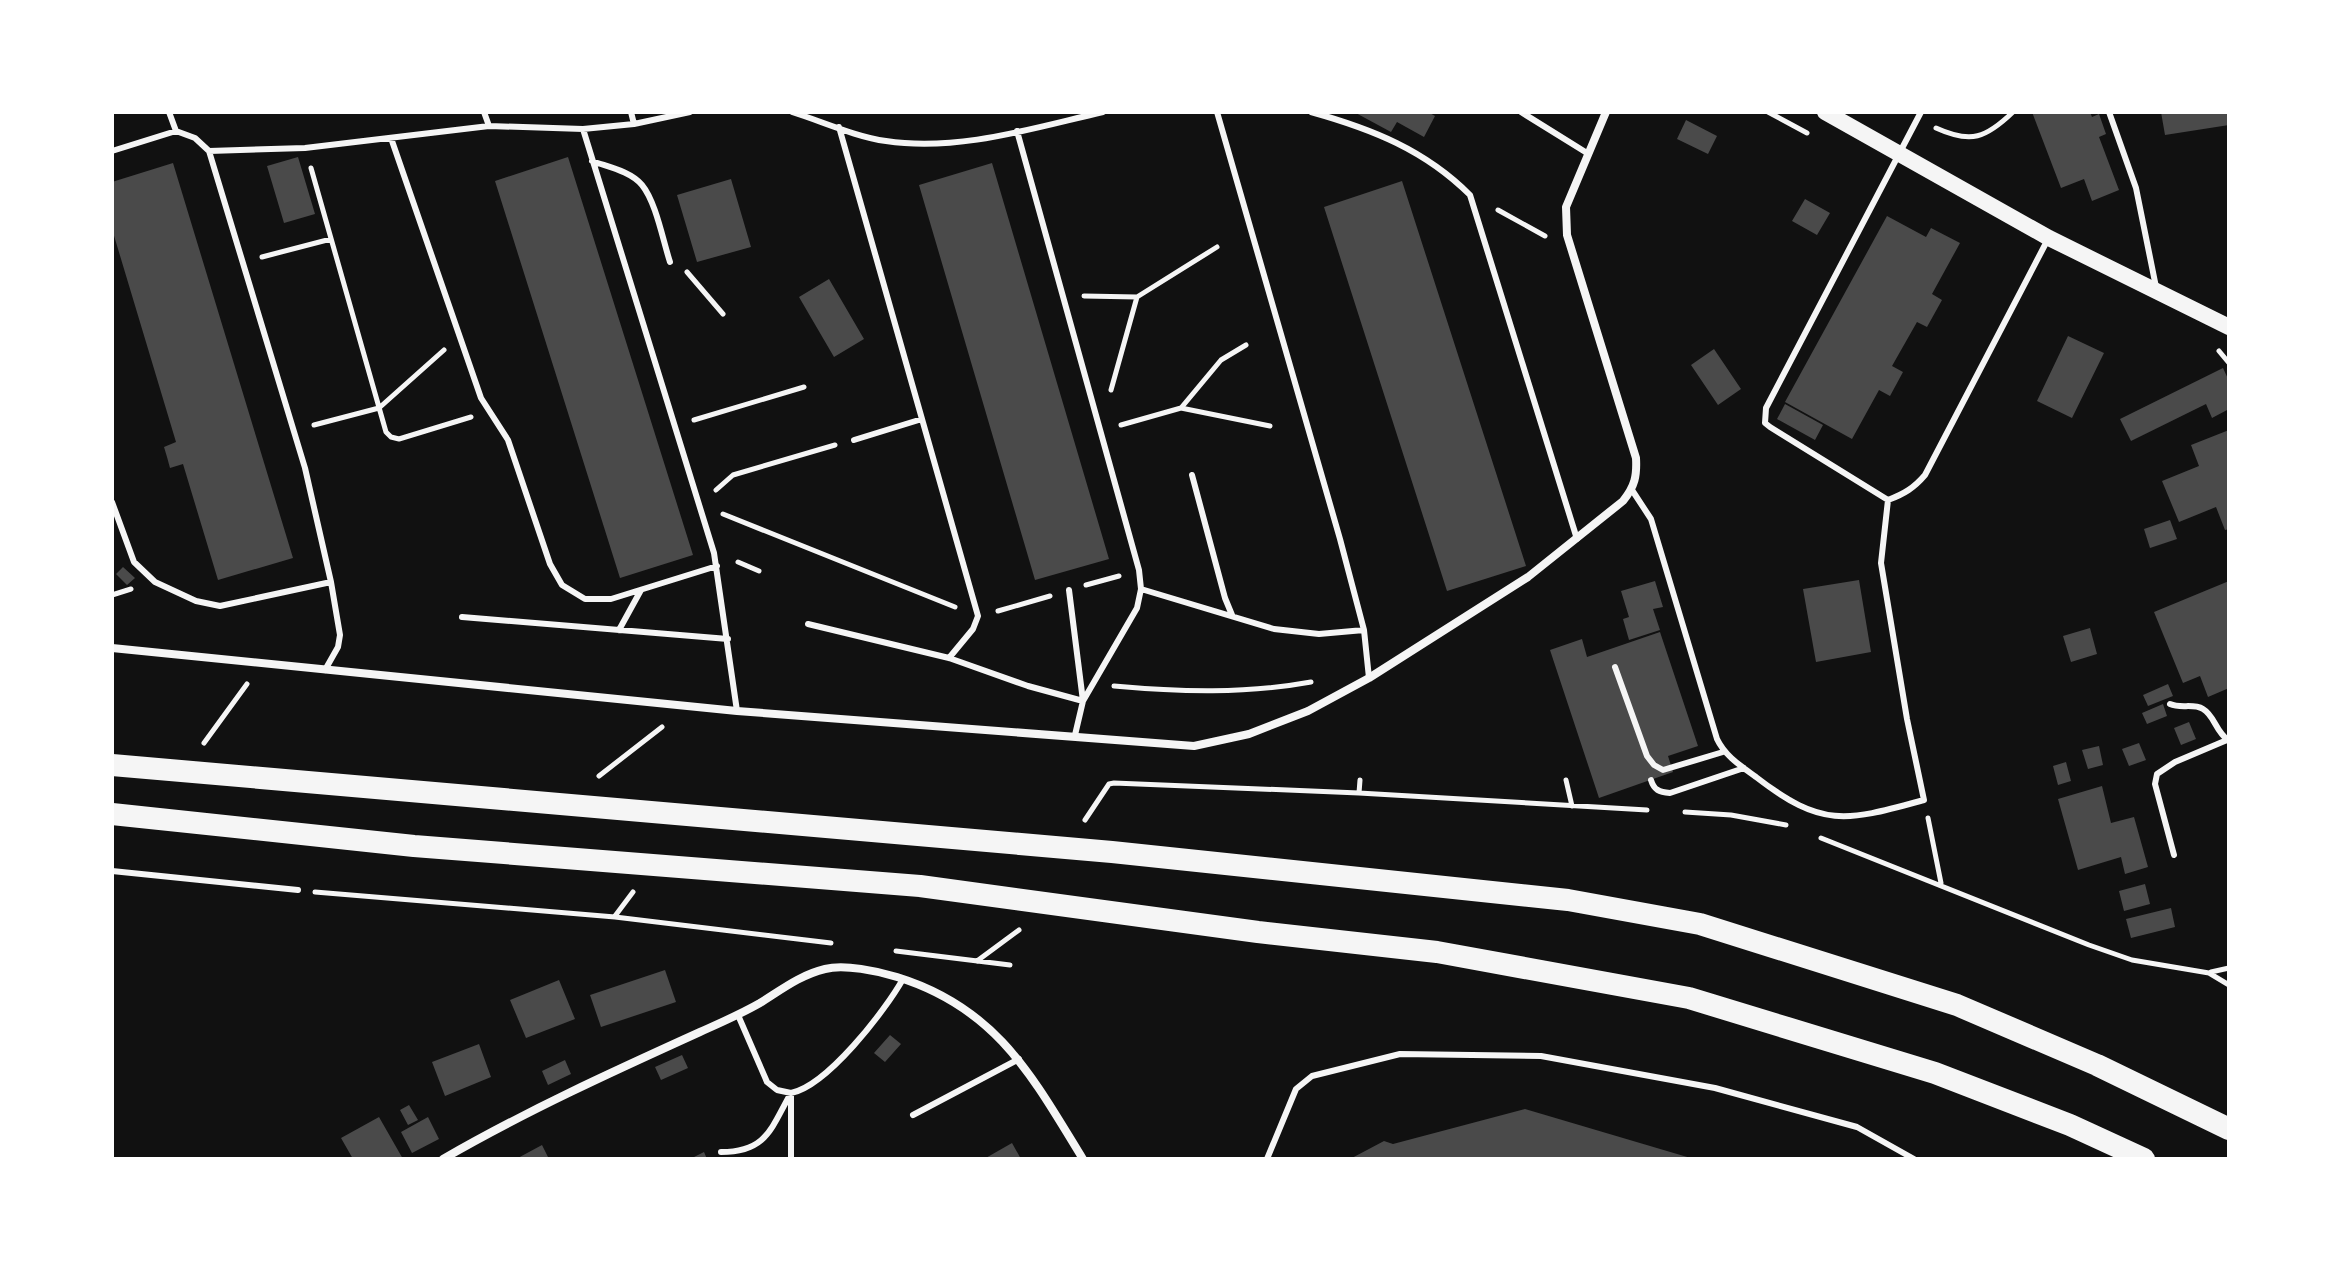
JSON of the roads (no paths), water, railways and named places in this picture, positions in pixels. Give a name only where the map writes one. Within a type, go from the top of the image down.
[{"type":"highway","points":[[112,765],[1112,852],[1568,900],[1700,924],[1957,1005],[2097,1065],[2229,1129]]},
{"type":"highway","points":[[112,814],[414,846],[920,886],[1258,932],[1437,952],[1689,998],[1935,1073],[2070,1125],[2144,1159]]},
{"type":"main road","points":[[1825,112],[1844,117],[1900,155],[2049,238],[2229,327]]},
{"type":"street","points":[[112,648],[737,711],[1075,735],[1152,744],[1194,746],[1249,734],[1293,717],[1369,678],[1528,577],[1623,501],[1632,490],[1637,475],[1636,458],[1565,223],[1566,207],[1606,112]]},
{"type":"street","points":[[443,1159],[639,1060],[738,1015],[794,980],[827,968],[877,971],[935,991],[966,1010],[1000,1037],[1019,1059],[1083,1159]]},
{"type":"lane","points":[[169,112],[176,131]]},
{"type":"lane","points":[[484,112],[489,126]]},
{"type":"lane","points":[[631,112],[634,124]]},
{"type":"lane","points":[[209,151],[305,148],[489,126],[583,129],[634,124],[690,112]]},
{"type":"lane","points":[[792,112],[884,141],[939,144],[1103,112]]},
{"type":"lane","points":[[1217,112],[1364,630],[1369,678]]},
{"type":"lane","points":[[1311,112],[1348,123],[1409,148],[1445,171],[1470,195],[1577,539]]},
{"type":"lane","points":[[1521,112],[1587,153]]},
{"type":"lane","points":[[2109,112],[2136,188],[2156,291]]},
{"type":"lane","points":[[1888,500],[1770,427],[1765,423],[1764,416],[1919,116]]},
{"type":"lane","points":[[839,127],[978,616],[973,629],[949,658]]},
{"type":"lane","points":[[583,129],[717,566],[737,711]]},
{"type":"lane","points":[[112,151],[176,131],[195,138],[209,151],[294,431],[331,582],[340,635],[338,647],[325,670]]},
{"type":"lane","points":[[1017,131],[1139,570],[1141,589],[1137,608],[1083,701],[1075,735]]},
{"type":"lane","points":[[391,138],[481,398],[508,440],[550,564],[562,585],[585,599],[611,599],[717,566]]},
{"type":"lane","points":[[592,161],[626,173],[642,185],[651,201],[670,262]]},
{"type":"lane","points":[[1888,500],[1916,486],[1925,475],[2049,238]]},
{"type":"lane","points":[[854,440],[922,419]]},
{"type":"lane","points":[[1192,475],[1232,615]]},
{"type":"lane","points":[[1632,490],[1651,519],[1723,752],[1788,801],[1822,814],[1860,817],[1924,800],[1881,563],[1888,500]]},
{"type":"lane","points":[[112,502],[134,562],[155,582],[196,601],[220,606],[331,582]]},
{"type":"lane","points":[[1141,589],[1274,629],[1319,634],[1364,630]]},
{"type":"lane","points":[[619,630],[641,590]]},
{"type":"lane","points":[[1069,590],[1083,701]]},
{"type":"lane","points":[[462,617],[728,639]]},
{"type":"lane","points":[[808,624],[949,658],[1028,686],[1083,701]]},
{"type":"lane","points":[[1615,667],[1647,756],[1654,765],[1663,770],[1723,752]]},
{"type":"lane","points":[[2170,704],[2176,707],[2197,706],[2205,710],[2218,732],[2228,740],[2175,762],[2157,774],[2155,784],[2174,855]]},
{"type":"lane","points":[[1651,780],[1659,792],[1670,793],[1744,768]]},
{"type":"lane","points":[[112,871],[298,890]]},
{"type":"lane","points":[[738,1015],[767,1082],[777,1090],[791,1093],[817,1081],[878,1018],[903,979]]},
{"type":"lane","points":[[1267,1159],[1296,1089],[1312,1076],[1400,1054],[1541,1056],[1715,1088],[1857,1127],[1914,1159]]},
{"type":"lane","points":[[913,1115],[1019,1059]]},
{"type":"lane","points":[[721,1152],[742,1152],[753,1148],[769,1133],[791,1093]]},
{"type":"lane","points":[[791,1093],[791,1159]]}]
